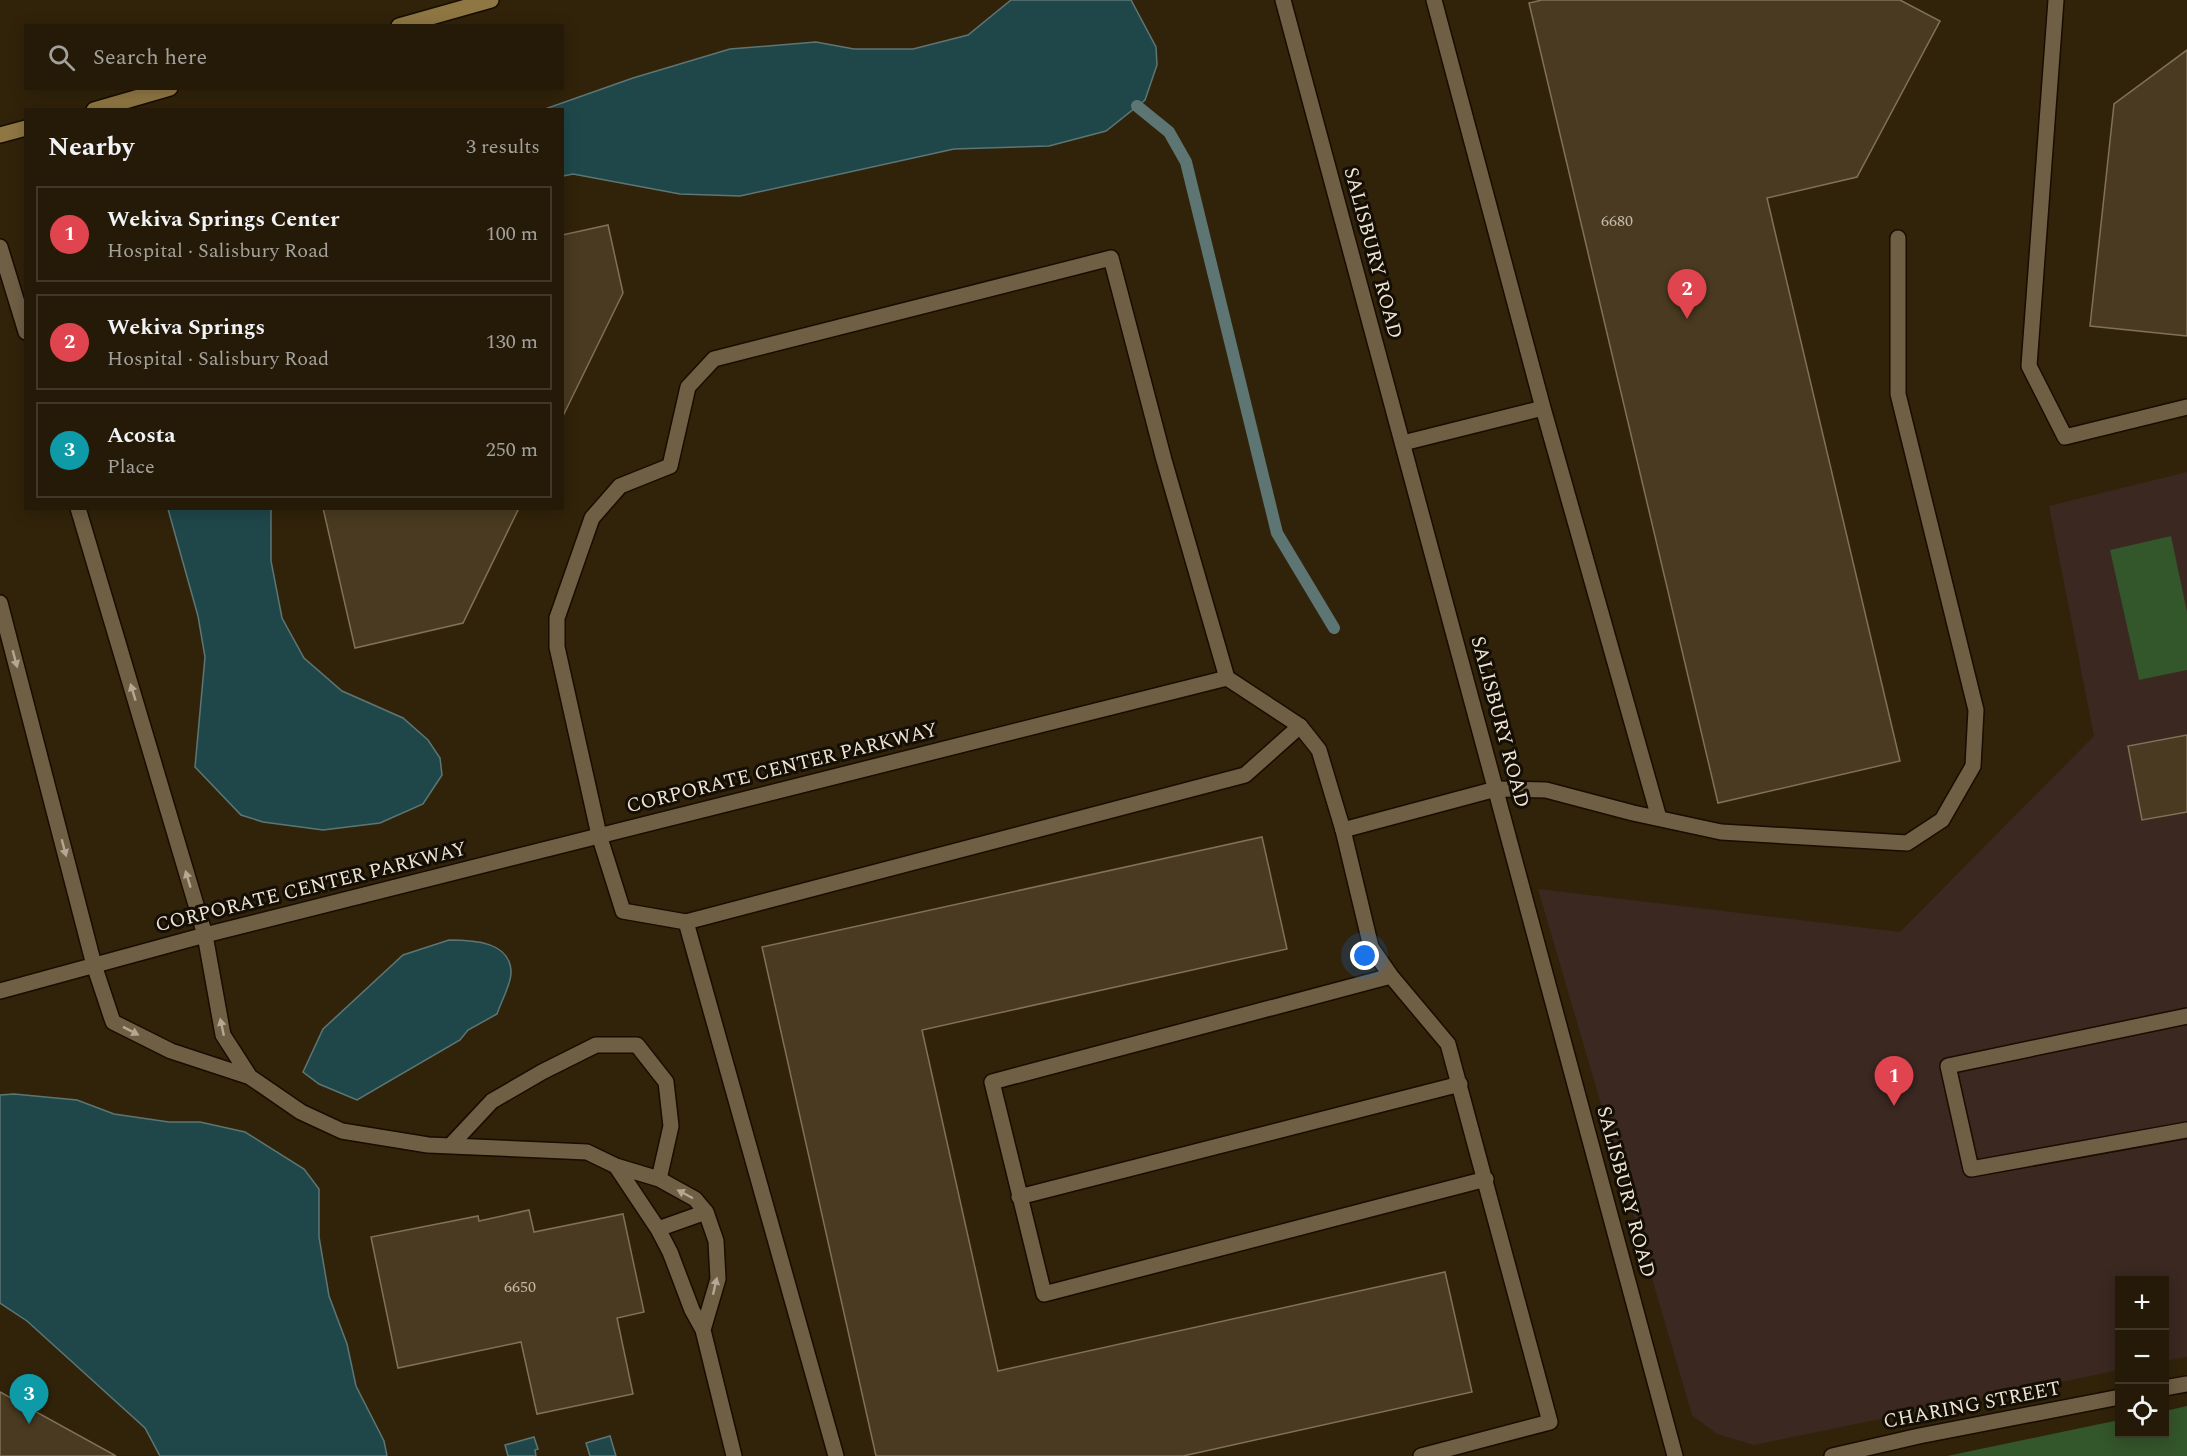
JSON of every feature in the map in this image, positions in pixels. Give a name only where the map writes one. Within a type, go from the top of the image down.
[{"type":"main road","points":[[406,24],[491,0]]},
{"type":"main road","points":[[101,108],[163,90]]},
{"type":"main road","points":[[0,135],[24,129]]},
{"type":"street","name":"SALISBURY ROAD","points":[[1283,0],[1675,1456]]},
{"type":"street","points":[[1434,0],[1543,408],[1659,819]]},
{"type":"street","points":[[2056,0],[2029,366],[2065,437],[2187,407]]},
{"type":"street","points":[[1343,830],[1496,789],[1546,790],[1659,819],[1721,832],[1907,843],[1942,820],[1973,766],[1976,710],[1898,394],[1898,238]]},
{"type":"street","points":[[0,247],[24,325]]},
{"type":"street","points":[[1300,726],[1245,775],[686,922],[624,911],[599,835],[557,646],[557,618],[592,518],[620,486],[670,466],[688,387],[714,359],[1111,258],[1167,471],[1227,678],[1300,726],[1319,750],[1343,830],[1371,947],[1390,976],[1448,1044],[1550,1422],[1421,1456]]},
{"type":"street","points":[[1402,443],[1543,408]]},
{"type":"street","points":[[79,510],[205,935],[223,1035],[250,1077]]},
{"type":"street","points":[[0,603],[94,965],[113,1022],[171,1051],[250,1077],[301,1112],[342,1131],[428,1145],[587,1152],[616,1166],[659,1179],[695,1199],[706,1212],[716,1241],[718,1279],[703,1330]]},
{"type":"street","name":"CORPORATE CENTER PARKWAY","points":[[0,991],[205,935],[1227,678]]},
{"type":"street","points":[[686,922],[836,1456]]},
{"type":"street","points":[[1390,976],[992,1082],[1044,1294],[1486,1179]]},
{"type":"street","points":[[2187,1016],[1948,1066],[1971,1169],[2187,1130]]},
{"type":"street","points":[[450,1146],[492,1101],[542,1072],[596,1046],[636,1046],[666,1082],[671,1126],[659,1179]]},
{"type":"street","points":[[1019,1197],[1460,1084]]},
{"type":"street","points":[[616,1166],[658,1229],[670,1252],[692,1310],[703,1330],[734,1456]]},
{"type":"street","points":[[658,1229],[706,1212]]},
{"type":"street","points":[[2169,1387],[2187,1384]]},
{"type":"street","name":"CHARING STREET","points":[[1832,1456],[1919,1436],[2115,1398]]},
{"type":"shaded area","points":[[2187,472],[2187,1357],[2169,1360],[2169,1276],[2115,1276],[2115,1371],[1754,1445],[1717,1434],[1692,1415],[1538,889],[1900,932],[2094,736],[2049,506]]},
{"type":"green space","points":[[2171,536],[2187,612],[2187,670],[2139,680],[2110,550]]},
{"type":"green space","points":[[2187,1406],[2187,1456],[1947,1456],[2115,1421],[2115,1438],[2169,1438],[2169,1410]]},
{"type":"water","points":[[1011,0],[1131,0],[1156,47],[1157,65],[1145,100],[1106,131],[1049,146],[954,149],[740,196],[680,194],[573,174],[564,176],[564,108],[548,108],[633,78],[730,49],[816,42],[854,49],[913,49],[968,35]]},
{"type":"water","points":[[168,510],[271,510],[271,561],[282,618],[304,658],[342,691],[403,718],[428,740],[440,758],[442,775],[423,804],[380,823],[323,830],[263,822],[241,815],[195,767],[205,657],[198,616]]},
{"type":"water","points":[[449,940],[479,942],[498,949],[505,955],[510,963],[511,974],[497,1014],[468,1030],[460,1040],[357,1100],[319,1084],[303,1072],[323,1029],[403,955]]},
{"type":"water","points":[[14,1094],[77,1100],[114,1114],[169,1122],[200,1122],[245,1132],[304,1169],[319,1189],[319,1237],[329,1296],[347,1344],[356,1386],[384,1441],[387,1456],[160,1456],[145,1428],[27,1321],[0,1303],[0,1095]]},
{"type":"water","points":[[610,1436],[616,1456],[590,1456],[586,1443]]},
{"type":"water","points":[[534,1437],[538,1449],[535,1450],[536,1456],[508,1456],[505,1445]]},
{"type":"building","points":[[1542,0],[1900,0],[1940,21],[1857,177],[1767,198],[1900,761],[1718,803],[1529,3]]},
{"type":"building","points":[[2187,50],[2187,336],[2090,326],[2114,104]]},
{"type":"building","points":[[608,225],[623,293],[564,414],[564,235]]},
{"type":"building","points":[[323,510],[518,510],[463,623],[355,648]]},
{"type":"building","points":[[2187,735],[2187,812],[2142,820],[2128,746]]},
{"type":"building","points":[[1262,837],[1287,949],[922,1030],[998,1371],[1445,1272],[1472,1392],[1183,1456],[876,1456],[762,947]]},
{"type":"building","points":[[529,1210],[534,1232],[623,1214],[644,1312],[617,1318],[633,1394],[537,1414],[521,1342],[398,1368],[371,1237],[478,1216],[479,1221]]},
{"type":"building","points":[[0,1392],[116,1456],[0,1456]]},
{"type":"waterway","points":[[1137,106],[1169,132],[1186,162],[1277,533],[1334,628]]},
{"type":"place","name":"Wekiva Springs","points":[[1687,319]]},
{"type":"place","name":"Wekiva Springs Center","points":[[1894,1106]]},
{"type":"place","name":"Acosta","points":[[29,1424]]}]
